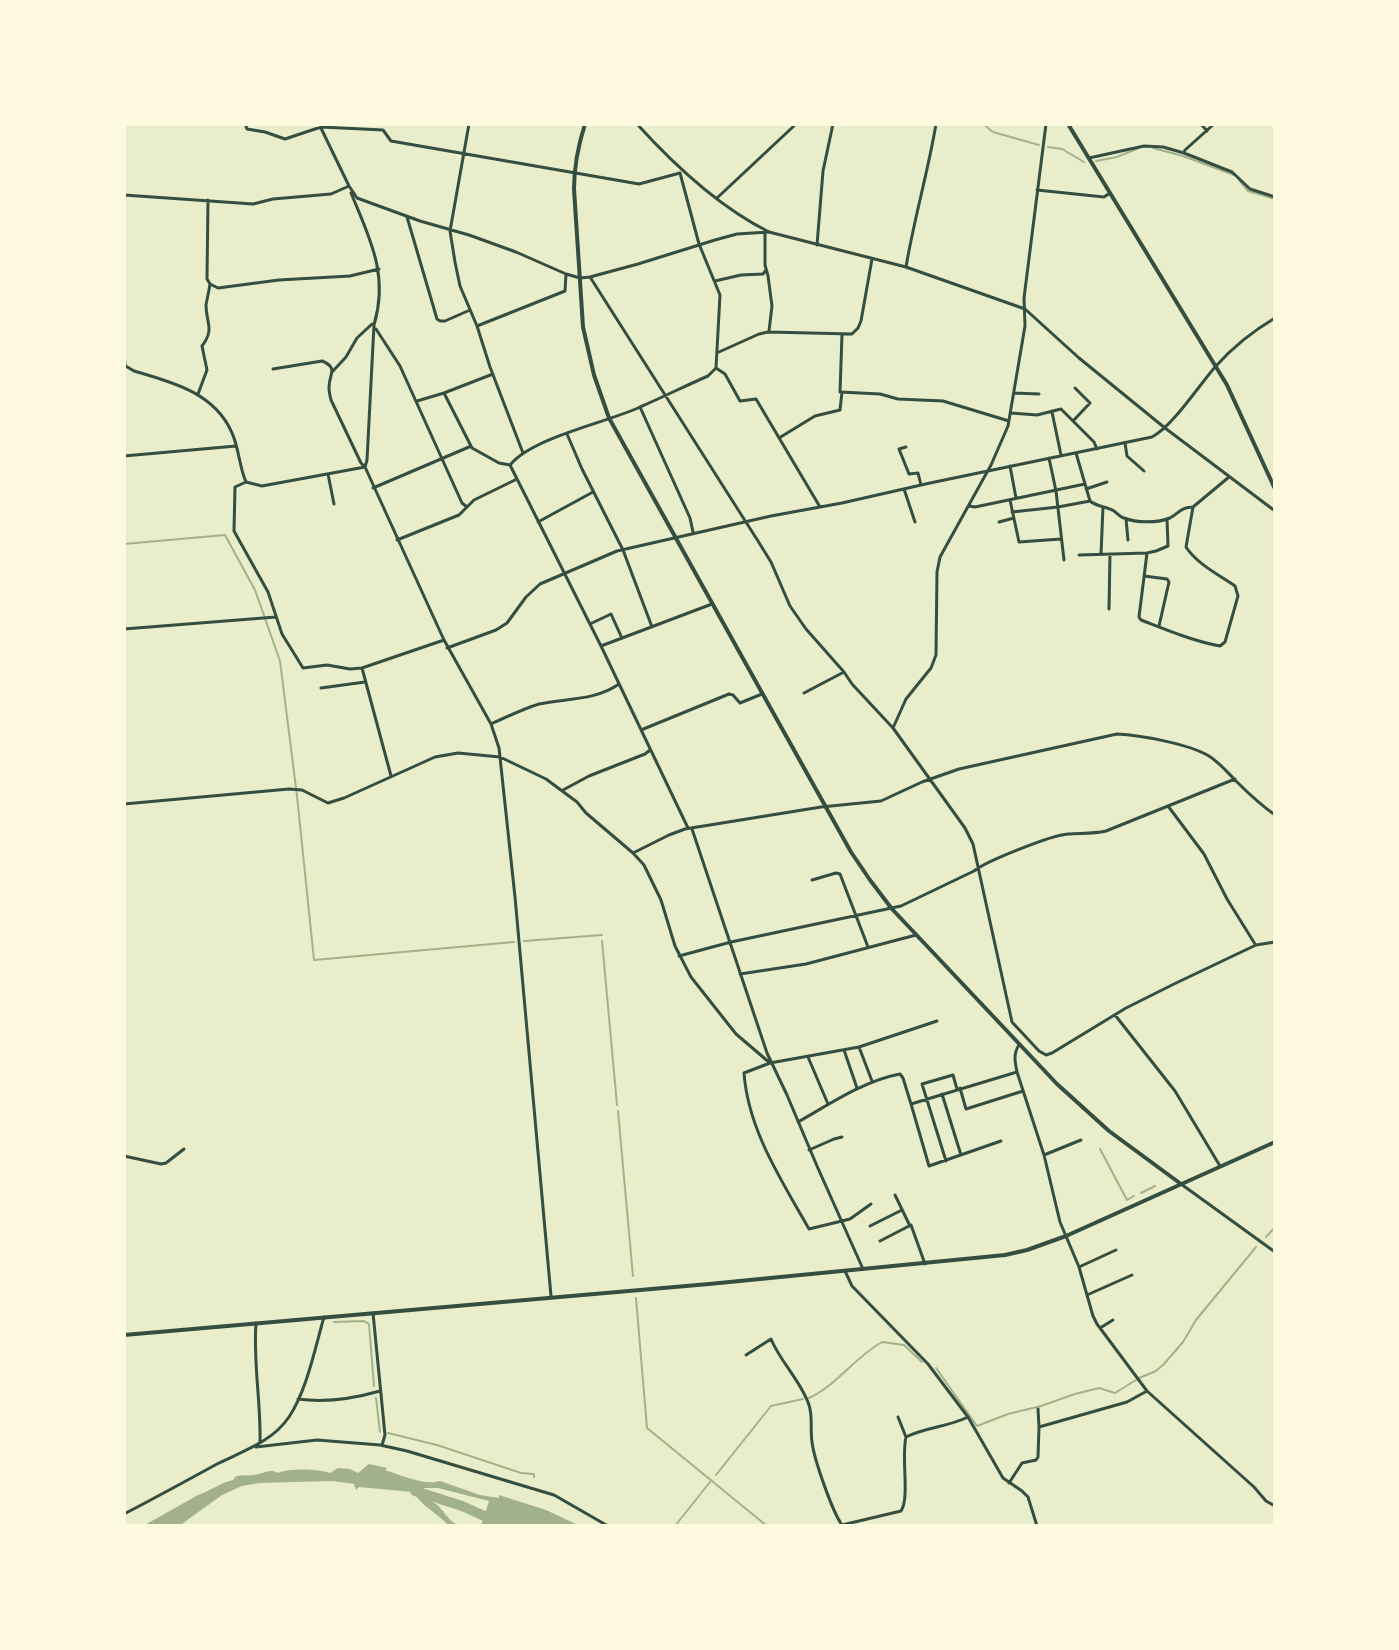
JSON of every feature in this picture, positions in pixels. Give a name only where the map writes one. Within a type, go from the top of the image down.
[{"type":"main road","points":[[585,124],[574,173],[582,313],[590,360],[609,418],[762,694],[860,866],[892,909],[1057,1084],[1095,1120],[1181,1184]]},
{"type":"main road","points":[[1068,124],[1216,366],[1235,400],[1275,489]]},
{"type":"main road","points":[[124,1335],[1005,1255],[1066,1236],[1275,1142]]},
{"type":"street","points":[[245,124],[247,129],[285,139],[320,125],[383,130],[391,141],[639,184],[680,171]]},
{"type":"street","points":[[469,124],[450,231],[460,286],[523,453]]},
{"type":"street","points":[[637,124],[680,171],[767,232],[906,267],[1025,309],[1165,428],[1275,511]]},
{"type":"street","points":[[717,198],[796,124]]},
{"type":"street","points":[[817,245],[823,171],[833,124]]},
{"type":"street","points":[[906,267],[936,124]]},
{"type":"street","points":[[893,728],[906,699],[934,662],[938,564],[988,471],[1009,421],[1025,326],[1046,124]]},
{"type":"street","points":[[1201,124],[1207,131]]},
{"type":"street","points":[[1184,153],[1214,124]]},
{"type":"street","points":[[320,125],[349,186],[379,269],[380,304],[374,325],[365,467]]},
{"type":"street","points":[[1089,158],[1153,146],[1184,153],[1236,174],[1254,191],[1275,197]]},
{"type":"street","points":[[510,465],[523,453],[640,407],[708,376],[716,368],[720,295],[699,244],[680,171]]},
{"type":"street","points":[[124,195],[253,204],[273,199],[331,194],[349,186]]},
{"type":"street","points":[[349,186],[357,198],[469,235],[580,278],[650,261],[737,234],[767,232]]},
{"type":"street","points":[[1037,190],[1104,197],[1110,193]]},
{"type":"street","points":[[208,200],[207,279],[218,288],[279,280],[350,276],[379,269]]},
{"type":"street","points":[[407,217],[437,319],[445,321],[470,310]]},
{"type":"street","points":[[767,232],[766,270],[772,306],[769,332]]},
{"type":"street","points":[[718,353],[769,332],[852,334],[861,321],[872,259]]},
{"type":"street","points":[[715,281],[763,274],[766,270]]},
{"type":"street","points":[[477,326],[565,291],[566,274]]},
{"type":"street","points":[[590,277],[771,562],[790,606],[852,684],[893,728],[965,828],[973,844],[1014,1027],[1011,1036]]},
{"type":"street","points":[[198,394],[207,370],[202,346],[210,330],[206,307],[210,284]]},
{"type":"street","points":[[447,648],[507,623],[540,584],[623,550],[1152,437],[1165,428],[1216,366],[1244,339],[1275,318]]},
{"type":"street","points":[[374,325],[357,338],[333,371],[328,390],[447,648],[491,724],[500,757],[551,1296]]},
{"type":"street","points":[[374,325],[400,366],[441,459],[462,503],[467,507]]},
{"type":"street","points":[[779,438],[815,416],[840,410],[842,334]]},
{"type":"street","points":[[124,355],[125,365],[134,371],[198,394],[215,406],[233,435],[246,482]]},
{"type":"street","points":[[273,369],[322,361],[327,362],[333,371]]},
{"type":"street","points":[[716,368],[725,374],[740,401],[756,399],[820,507]]},
{"type":"street","points":[[416,401],[493,374]]},
{"type":"street","points":[[1073,421],[1090,403],[1075,388]]},
{"type":"street","points":[[842,392],[943,401],[1009,421]]},
{"type":"street","points":[[444,393],[470,446],[487,458],[510,465]]},
{"type":"street","points":[[1014,393],[1039,394]]},
{"type":"street","points":[[640,407],[690,518],[693,534]]},
{"type":"street","points":[[1011,413],[1037,415],[1061,409],[1094,442],[1097,449]]},
{"type":"street","points":[[1052,412],[1062,456]]},
{"type":"street","points":[[567,434],[623,550],[652,627]]},
{"type":"street","points":[[1125,443],[1127,456],[1144,471]]},
{"type":"street","points":[[124,456],[236,446]]},
{"type":"street","points":[[373,488],[470,446]]},
{"type":"street","points":[[906,447],[899,449],[909,474],[918,473],[921,485]]},
{"type":"street","points":[[1076,453],[1092,504],[1114,511],[1126,519],[1141,521],[1167,519],[1178,510],[1193,507]]},
{"type":"street","points":[[1049,458],[1064,560]]},
{"type":"street","points":[[510,465],[690,828],[770,1063],[863,1269]]},
{"type":"street","points":[[1010,466],[1016,499]]},
{"type":"street","points":[[365,467],[262,486],[246,482],[235,487],[234,531],[268,592],[282,634],[303,668],[327,665],[362,668],[444,640]]},
{"type":"street","points":[[328,474],[334,504]]},
{"type":"street","points":[[1147,553],[1141,620],[1197,642],[1220,646],[1225,642],[1237,590],[1186,547],[1193,507],[1229,477]]},
{"type":"street","points":[[397,540],[459,515],[474,500],[517,479]]},
{"type":"street","points":[[969,506],[1107,482]]},
{"type":"street","points":[[904,489],[915,522]]},
{"type":"street","points":[[538,522],[593,492]]},
{"type":"street","points":[[1010,500],[1019,542],[1061,538]]},
{"type":"street","points":[[1012,512],[1090,501]]},
{"type":"street","points":[[1101,554],[1103,507]]},
{"type":"street","points":[[999,522],[1014,518]]},
{"type":"street","points":[[1126,519],[1128,540]]},
{"type":"street","points":[[1079,555],[1156,551],[1168,546],[1167,519]]},
{"type":"street","points":[[1109,609],[1110,554]]},
{"type":"street","points":[[1144,576],[1167,579],[1169,582],[1159,627]]},
{"type":"street","points":[[601,646],[712,604]]},
{"type":"street","points":[[590,624],[611,614],[622,638]]},
{"type":"street","points":[[124,629],[276,617]]},
{"type":"street","points":[[362,668],[391,776]]},
{"type":"street","points":[[804,693],[844,672]]},
{"type":"street","points":[[321,688],[365,682]]},
{"type":"street","points":[[491,724],[539,704],[579,699],[610,691],[619,684]]},
{"type":"street","points":[[641,730],[729,694],[740,703],[762,694]]},
{"type":"street","points":[[633,853],[690,828],[881,801],[978,764],[1117,734],[1142,736],[1197,751],[1218,763],[1273,814],[1275,808]]},
{"type":"street","points":[[562,790],[650,750]]},
{"type":"street","points":[[124,804],[289,789],[302,790],[328,803],[435,757],[458,753],[500,757],[562,790],[644,865],[661,900],[679,956],[691,977],[736,1034],[770,1063]]},
{"type":"street","points":[[679,956],[731,942],[892,909],[978,867],[1049,838],[1106,831],[1235,779]]},
{"type":"street","points":[[1168,806],[1204,854],[1256,945]]},
{"type":"street","points":[[812,880],[840,874],[868,947]]},
{"type":"street","points":[[740,974],[806,964],[916,935]]},
{"type":"street","points":[[1014,1027],[1046,1055],[1216,963],[1256,945],[1275,942]]},
{"type":"street","points":[[1115,1015],[1175,1091],[1220,1167]]},
{"type":"street","points":[[871,1204],[850,1219],[809,1229],[773,1167],[752,1114],[744,1073],[770,1063],[859,1047],[937,1021]]},
{"type":"street","points":[[1019,1045],[1015,1052],[1017,1072],[1044,1155],[1060,1222],[1079,1267],[1093,1316],[1147,1391],[1275,1506]]},
{"type":"street","points":[[859,1047],[872,1082]]},
{"type":"street","points":[[844,1050],[857,1089]]},
{"type":"street","points":[[808,1057],[828,1104]]},
{"type":"street","points":[[911,1104],[1017,1072]]},
{"type":"street","points":[[798,1122],[857,1089],[900,1074],[929,1166],[1001,1141]]},
{"type":"street","points":[[946,1161],[922,1084],[953,1075],[966,1109],[1023,1091]]},
{"type":"street","points":[[942,1094],[961,1155]]},
{"type":"street","points":[[809,1150],[842,1137]]},
{"type":"street","points":[[1044,1155],[1081,1140]]},
{"type":"street","points":[[124,1156],[161,1164],[184,1149]]},
{"type":"street","points":[[1181,1184],[1275,1252]]},
{"type":"street","points":[[895,1195],[911,1225],[925,1264]]},
{"type":"street","points":[[870,1226],[902,1210]]},
{"type":"street","points":[[880,1241],[910,1226]]},
{"type":"street","points":[[1079,1267],[1116,1250]]},
{"type":"street","points":[[845,1271],[852,1286],[924,1359],[968,1417],[1003,1478],[1028,1497],[1037,1526]]},
{"type":"street","points":[[1087,1295],[1132,1275]]},
{"type":"street","points":[[373,1313],[385,1435],[382,1446]]},
{"type":"street","points":[[124,1514],[256,1447],[282,1425],[298,1399],[324,1317]]},
{"type":"street","points":[[1100,1328],[1113,1320]]},
{"type":"street","points":[[256,1323],[254,1350],[260,1442]]},
{"type":"street","points":[[746,1355],[771,1339],[807,1400],[811,1413],[812,1446],[839,1522],[845,1525],[904,1508],[906,1437],[898,1417]]},
{"type":"street","points":[[298,1399],[335,1401],[380,1391]]},
{"type":"street","points":[[1039,1427],[1127,1402],[1147,1391]]},
{"type":"street","points":[[1009,1483],[1019,1465],[1038,1457],[1038,1409]]},
{"type":"street","points":[[906,1437],[968,1417]]},
{"type":"street","points":[[256,1447],[317,1440],[407,1451],[554,1495],[608,1526]]},
{"type":"shaded area","points":[[369,1464],[420,1481],[440,1481],[480,1495],[499,1498],[499,1495],[546,1510],[580,1526],[481,1526],[489,1501],[438,1488],[423,1488],[428,1498],[461,1526],[449,1526],[412,1492],[359,1487],[356,1490],[354,1484],[333,1481],[242,1486],[222,1495],[179,1526],[143,1526],[238,1476],[296,1470],[330,1473],[338,1468],[358,1473]]},
{"type":"waterway","points":[[983,124],[993,132],[1039,145]]},
{"type":"waterway","points":[[1048,147],[1062,149],[1084,162]]},
{"type":"waterway","points":[[1096,161],[1139,148]]},
{"type":"waterway","points":[[1153,148],[1234,175]]},
{"type":"waterway","points":[[1239,180],[1248,191],[1275,199]]},
{"type":"waterway","points":[[124,544],[225,535],[255,590],[280,661],[314,960],[514,942]]},
{"type":"waterway","points":[[524,941],[602,935]]},
{"type":"waterway","points":[[602,941],[617,1105]]},
{"type":"waterway","points":[[618,1111],[633,1276]]},
{"type":"waterway","points":[[1100,1149],[1127,1200],[1134,1196]]},
{"type":"waterway","points":[[1141,1193],[1155,1186]]},
{"type":"waterway","points":[[1266,1237],[1275,1227]]},
{"type":"waterway","points":[[1139,1378],[1164,1364],[1256,1247]]},
{"type":"waterway","points":[[636,1298],[647,1428],[767,1526]]},
{"type":"waterway","points":[[334,1322],[364,1321],[369,1324],[374,1386]]},
{"type":"waterway","points":[[809,1398],[882,1342],[904,1345],[922,1362]]},
{"type":"waterway","points":[[936,1368],[977,1426],[1099,1388],[1115,1393],[1136,1380]]},
{"type":"waterway","points":[[376,1398],[380,1432]]},
{"type":"waterway","points":[[716,1475],[771,1406],[803,1399]]},
{"type":"waterway","points":[[388,1433],[437,1445],[521,1473],[534,1474],[534,1477]]},
{"type":"waterway","points":[[675,1526],[710,1482]]},
{"type":"waterway","points":[[415,1491],[515,1526]]}]
